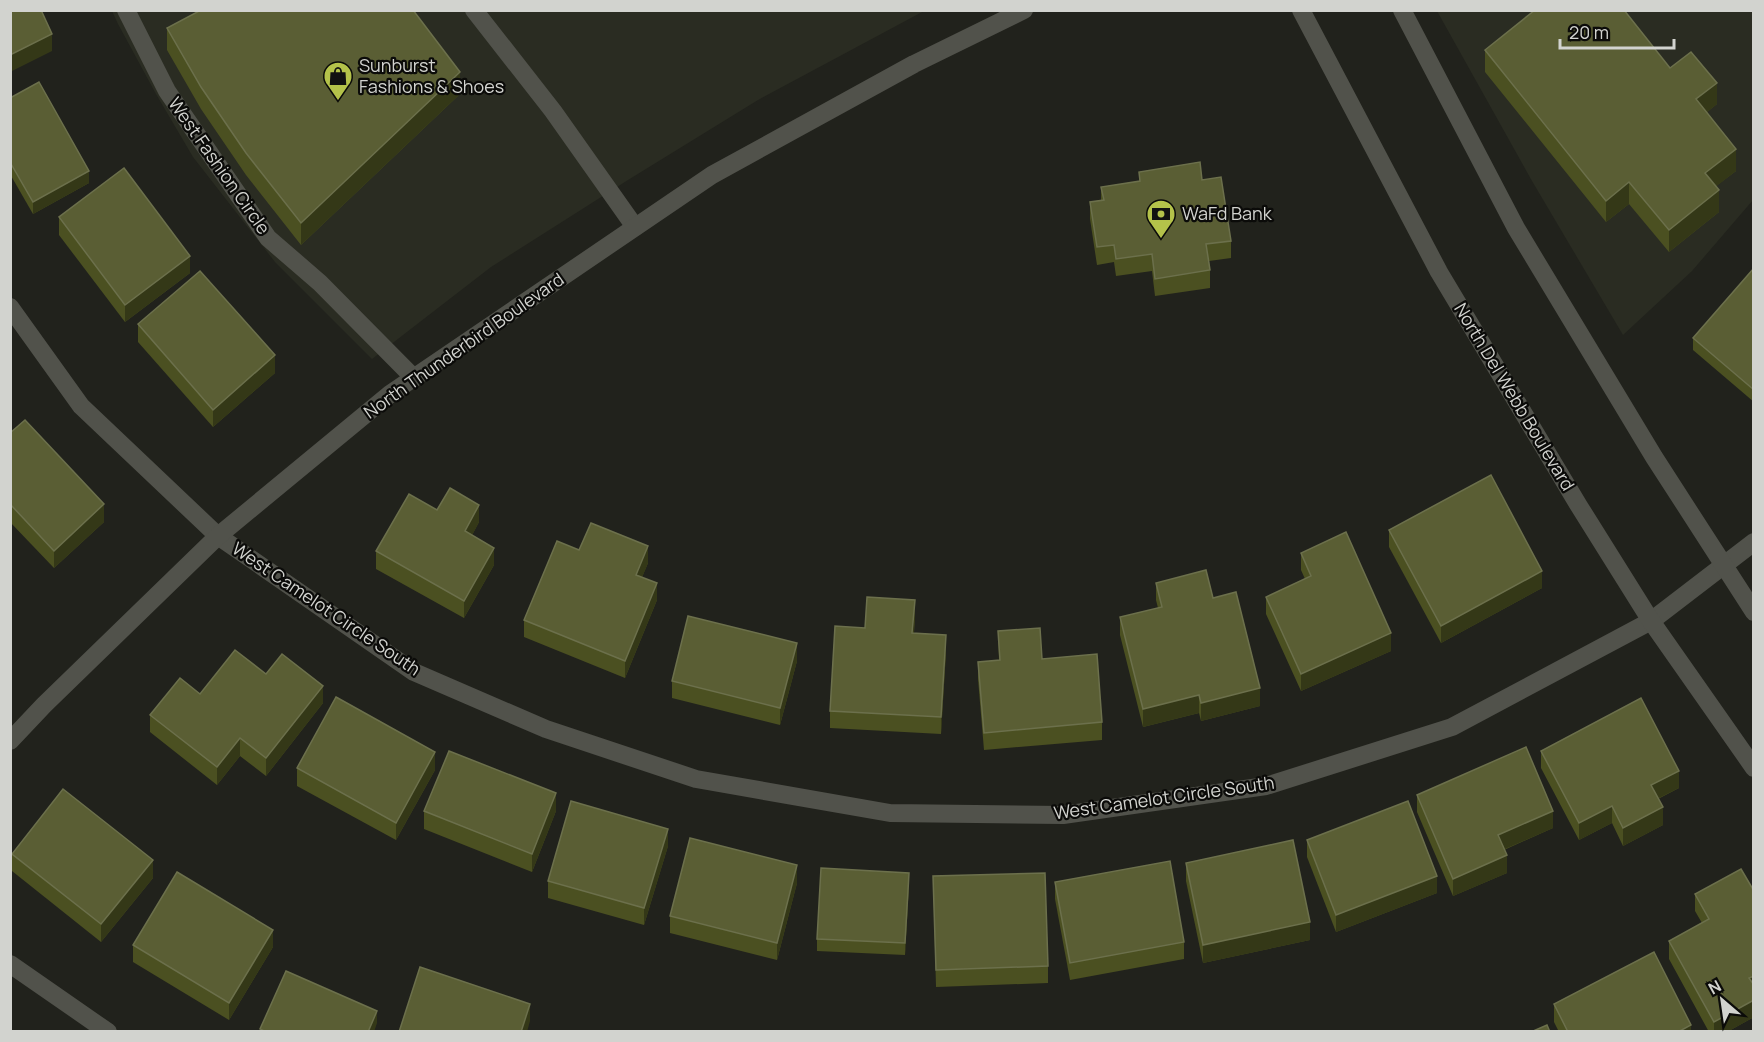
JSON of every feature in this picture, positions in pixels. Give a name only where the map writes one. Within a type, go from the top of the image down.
[{"type":"street","name":"West Fashion Circle","points":[[126,10],[167,91],[268,238],[320,283],[414,378]]},
{"type":"street","points":[[474,10],[553,111],[635,227]]},
{"type":"street","name":"North Thunderbird Boulevard","points":[[10,741],[218,536],[390,394],[712,175],[914,64],[1024,10]]},
{"type":"street","name":"North Del Webb Boulevard","points":[[1301,10],[1439,272],[1579,506],[1651,621],[1754,768]]},
{"type":"street","points":[[1402,10],[1516,228],[1654,457],[1754,612]]},
{"type":"street","name":"West Camelot Circle South","points":[[10,307],[81,406],[218,536],[414,672],[546,729],[696,779],[890,813],[1063,815],[1266,786],[1452,727],[1651,621],[1754,542]]},
{"type":"street","points":[[10,964],[108,1032]]},
{"type":"shaded area","points":[[112,11],[924,11],[758,100],[628,180],[491,267],[372,359],[275,262],[193,157]]},
{"type":"shaded area","points":[[1437,11],[1753,11],[1753,200],[1692,271],[1623,335],[1532,181]]},
{"type":"building","points":[[10,10],[41,10],[52,34],[10,55]]},
{"type":"building","points":[[201,10],[413,10],[460,72],[301,223],[246,153],[201,87],[167,28]]},
{"type":"building","points":[[1535,10],[1624,10],[1670,68],[1691,52],[1717,83],[1696,99],[1736,149],[1705,173],[1719,190],[1669,230],[1629,182],[1606,201],[1485,50]]},
{"type":"building","points":[[39,82],[89,171],[33,202],[10,162],[10,98]]},
{"type":"building","name":"WaFd Bank","points":[[1200,162],[1202,180],[1221,177],[1231,241],[1206,244],[1210,270],[1155,279],[1152,254],[1116,259],[1114,245],[1097,247],[1090,202],[1104,200],[1101,187],[1140,181],[1139,172]]},
{"type":"building","points":[[124,168],[190,256],[125,305],[59,217]]},
{"type":"building","points":[[1754,268],[1754,390],[1693,338]]},
{"type":"building","points":[[200,271],[275,355],[213,410],[138,324]]},
{"type":"building","points":[[25,420],[104,504],[54,551],[10,504],[10,433]]},
{"type":"building","points":[[1491,475],[1542,571],[1441,626],[1389,530]]},
{"type":"building","points":[[450,488],[479,505],[465,531],[494,548],[464,601],[376,551],[409,494],[437,510]]},
{"type":"building","points":[[591,523],[648,546],[636,575],[657,583],[625,661],[524,620],[557,541],[579,550]]},
{"type":"building","points":[[1346,532],[1391,633],[1301,674],[1266,597],[1311,576],[1301,553]]},
{"type":"building","points":[[1206,570],[1213,598],[1236,592],[1260,688],[1201,703],[1199,695],[1143,709],[1120,617],[1162,607],[1156,583]]},
{"type":"building","points":[[867,597],[915,600],[912,633],[946,635],[941,717],[830,711],[835,626],[865,628]]},
{"type":"building","points":[[688,616],[797,643],[780,708],[672,681]]},
{"type":"building","points":[[1040,628],[1042,659],[1097,654],[1102,722],[984,733],[978,662],[1000,660],[998,631]]},
{"type":"building","points":[[235,650],[266,674],[282,654],[323,686],[266,758],[240,738],[217,767],[150,715],[180,678],[200,694]]},
{"type":"building","points":[[336,697],[435,752],[396,823],[297,768]]},
{"type":"building","points":[[1641,698],[1679,771],[1651,785],[1663,807],[1623,828],[1612,806],[1579,823],[1541,751]]},
{"type":"building","points":[[1526,747],[1553,811],[1498,835],[1507,855],[1453,879],[1417,795]]},
{"type":"building","points":[[449,751],[556,793],[532,854],[424,811]]},
{"type":"building","points":[[63,789],[153,860],[101,924],[12,854]]},
{"type":"building","points":[[571,801],[668,829],[644,908],[548,881]]},
{"type":"building","points":[[1408,801],[1437,876],[1336,915],[1307,840]]},
{"type":"building","points":[[690,838],[797,865],[777,943],[670,916]]},
{"type":"building","points":[[1293,840],[1310,922],[1203,945],[1186,863]]},
{"type":"building","points":[[1170,861],[1184,942],[1070,963],[1055,882]]},
{"type":"building","points":[[821,868],[909,873],[905,943],[817,939]]},
{"type":"building","points":[[1741,869],[1754,891],[1754,976],[1749,978],[1754,985],[1754,1000],[1714,1022],[1669,941],[1709,919],[1695,894]]},
{"type":"building","points":[[177,872],[273,930],[229,1003],[133,945]]},
{"type":"building","points":[[1045,873],[1048,966],[936,970],[933,876]]},
{"type":"building","points":[[1654,952],[1691,1025],[1678,1032],[1568,1032],[1554,1004]]},
{"type":"building","points":[[420,967],[530,1004],[521,1032],[399,1032]]},
{"type":"building","points":[[286,971],[377,1011],[368,1032],[266,1032],[260,1029]]},
{"type":"building","points":[[1547,1025],[1550,1032],[1531,1032]]},
{"type":"place","name":"Sunburst Fashions & Shoes","points":[[338,102]]},
{"type":"place","name":"WaFd Bank","points":[[1161,240]]}]
